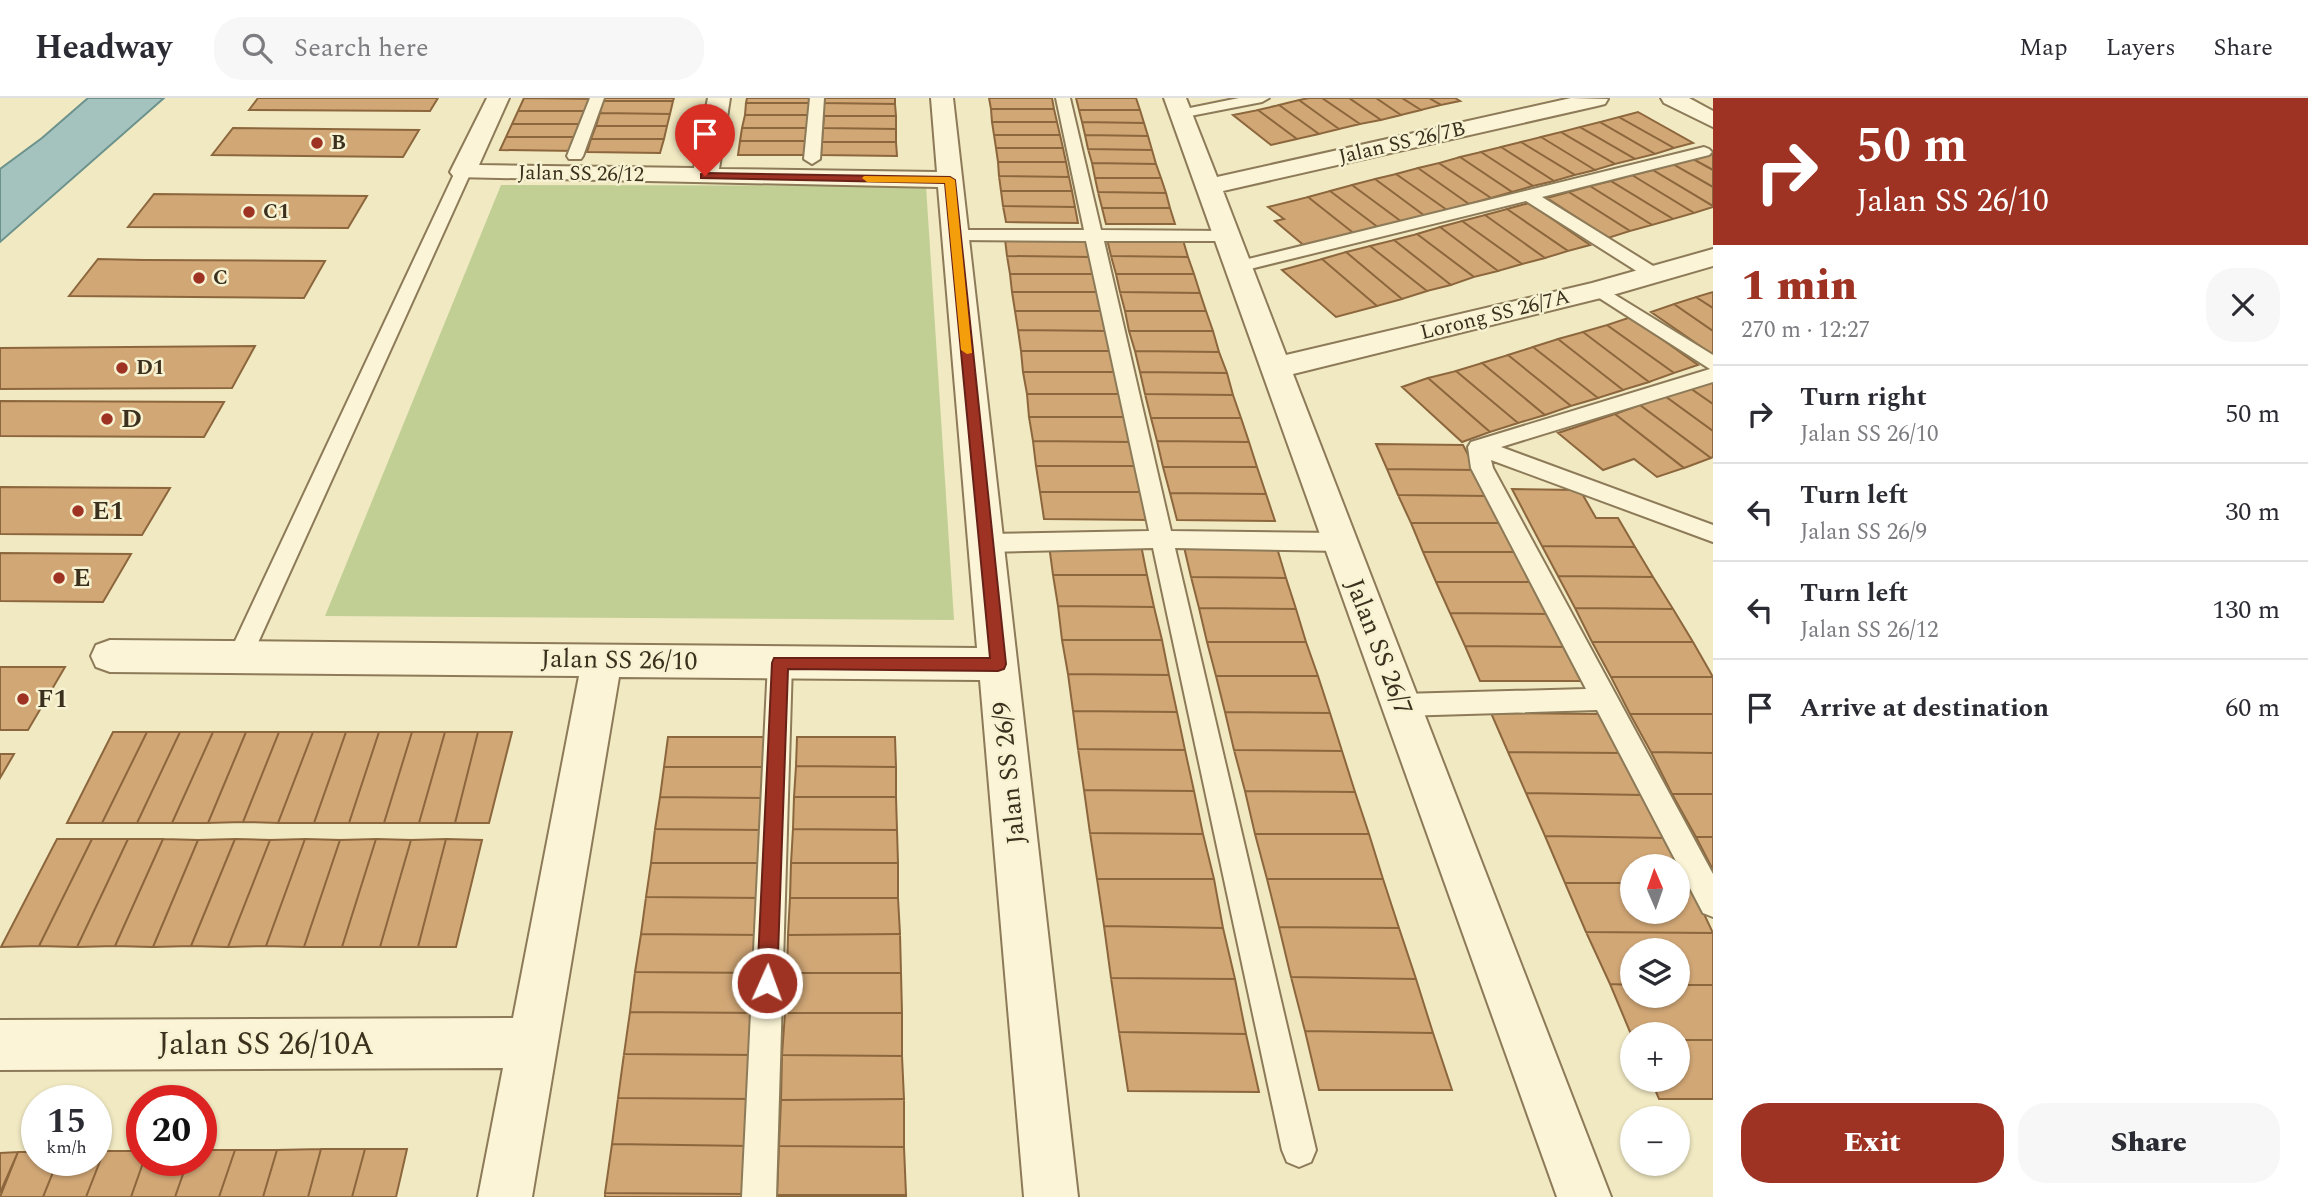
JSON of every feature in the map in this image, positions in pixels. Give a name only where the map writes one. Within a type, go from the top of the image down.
[{"type":"street","points":[[463,172],[498,98]]},
{"type":"street","points":[[705,176],[719,98]]},
{"type":"street","name":"Jalan SS 26/9","points":[[942,98],[1051,1197]]},
{"type":"street","name":"Jalan SS 26/7B","points":[[1208,187],[1597,99]]},
{"type":"street","points":[[1686,100],[1713,120]]},
{"type":"street","name":"Jalan SS 26/7","points":[[1178,106],[1584,1197]]},
{"type":"street","name":"Jalan SS 26/12","points":[[463,172],[950,180]]},
{"type":"street","name":"Lorong SS 26/7A","points":[[1275,368],[1599,290],[1713,257]]},
{"type":"street","name":"Jalan SS 26/10","points":[[110,656],[998,664]]},
{"type":"street","points":[[505,1197],[602,660]]},
{"type":"street","name":"Jalan SS 26/10A","points":[[0,1045],[533,1043]]},
{"type":"lane","points":[[575,156],[597,98]]},
{"type":"lane","points":[[812,159],[817,98]]},
{"type":"lane","points":[[1063,98],[1299,1150]]},
{"type":"lane","points":[[1178,106],[1262,98]]},
{"type":"lane","points":[[956,235],[1094,236],[1232,252],[1531,197],[1704,152]]},
{"type":"lane","points":[[240,656],[463,172]]},
{"type":"lane","points":[[1531,197],[1652,273]]},
{"type":"lane","points":[[1599,290],[1713,364]]},
{"type":"lane","points":[[1478,447],[1713,375]]},
{"type":"lane","points":[[1478,447],[1713,534]]},
{"type":"lane","points":[[1478,447],[1482,468],[1713,903]]},
{"type":"lane","points":[[986,543],[1162,540],[1340,542]]},
{"type":"lane","points":[[759,1197],[780,663]]},
{"type":"lane","points":[[1401,705],[1605,699]]},
{"type":"green space","points":[[501,185],[926,186],[954,620],[325,616]]},
{"type":"water","points":[[88,98],[164,98],[0,242],[0,169],[42,138]]},
{"type":"building","points":[[258,98],[438,98],[430,111],[249,110]]},
{"type":"building","points":[[524,98],[595,99],[591,111],[518,111]]},
{"type":"building","points":[[604,98],[674,98],[673,101],[603,101]]},
{"type":"building","points":[[747,98],[816,98],[816,103],[746,103]]},
{"type":"building","points":[[825,98],[895,98],[895,104],[824,103]]},
{"type":"building","points":[[989,98],[1052,98],[1054,109],[991,109]]},
{"type":"building","points":[[1076,98],[1136,98],[1140,110],[1079,110]]},
{"type":"building","points":[[1322,98],[1360,124],[1339,129],[1299,100]]},
{"type":"building","points":[[1322,98],[1349,98],[1381,120],[1360,124]]},
{"type":"building","points":[[1349,98],[1376,98],[1401,115],[1381,120]]},
{"type":"building","points":[[1376,98],[1402,98],[1421,110],[1401,115]]},
{"type":"building","points":[[1402,98],[1429,98],[1441,105],[1421,110]]},
{"type":"building","points":[[1429,98],[1455,98],[1460,101],[1441,105]]},
{"type":"building","points":[[1299,100],[1339,129],[1319,134],[1279,105]]},
{"type":"building","points":[[603,101],[673,101],[670,114],[600,113]]},
{"type":"building","points":[[746,103],[816,103],[815,115],[745,115]]},
{"type":"building","points":[[824,103],[895,104],[896,116],[824,116]]},
{"type":"building","points":[[1279,105],[1319,134],[1297,139],[1258,110]]},
{"type":"building","points":[[991,109],[1054,109],[1057,122],[992,122]]},
{"type":"building","points":[[1079,110],[1140,110],[1144,123],[1082,122]]},
{"type":"building","points":[[1258,110],[1297,139],[1271,145],[1233,115]]},
{"type":"building","points":[[518,111],[591,111],[586,124],[512,124]]},
{"type":"building","points":[[1638,112],[1693,143],[1674,148],[1619,117]]},
{"type":"building","points":[[600,113],[670,114],[667,126],[596,126]]},
{"type":"building","points":[[745,115],[815,115],[814,128],[742,128]]},
{"type":"building","points":[[824,116],[896,116],[896,129],[823,128]]},
{"type":"building","points":[[1619,117],[1674,148],[1655,154],[1600,122]]},
{"type":"building","points":[[992,122],[1057,122],[1060,135],[994,135]]},
{"type":"building","points":[[1082,122],[1144,123],[1148,136],[1085,135]]},
{"type":"building","points":[[1600,122],[1655,154],[1635,159],[1580,127]]},
{"type":"building","points":[[512,124],[586,124],[582,137],[506,137]]},
{"type":"building","points":[[596,126],[667,126],[664,139],[591,139]]},
{"type":"building","points":[[1580,127],[1635,159],[1615,164],[1561,132]]},
{"type":"building","name":"B","points":[[233,128],[419,130],[403,157],[212,155]]},
{"type":"building","points":[[742,128],[814,128],[813,141],[740,141]]},
{"type":"building","points":[[823,128],[896,129],[896,142],[822,142]]},
{"type":"building","points":[[1561,132],[1615,164],[1595,170],[1541,137]]},
{"type":"building","points":[[994,135],[1060,135],[1063,148],[996,148]]},
{"type":"building","points":[[1085,135],[1148,136],[1152,150],[1088,149]]},
{"type":"building","points":[[506,137],[582,137],[577,151],[500,150]]},
{"type":"building","points":[[1541,137],[1595,170],[1575,175],[1521,142]]},
{"type":"building","points":[[591,139],[664,139],[660,153],[587,152]]},
{"type":"building","points":[[740,141],[813,141],[812,155],[738,155]]},
{"type":"building","points":[[822,142],[896,142],[897,156],[821,155]]},
{"type":"building","points":[[1521,142],[1575,175],[1554,181],[1501,147]]},
{"type":"building","points":[[1501,147],[1554,181],[1533,186],[1481,152]]},
{"type":"building","points":[[996,148],[1063,148],[1066,162],[998,162]]},
{"type":"building","points":[[1088,149],[1152,150],[1156,164],[1092,163]]},
{"type":"building","points":[[1481,152],[1533,186],[1512,192],[1460,157]]},
{"type":"building","points":[[1713,154],[1713,170],[1693,159]]},
{"type":"building","points":[[1460,157],[1512,192],[1491,198],[1439,163]]},
{"type":"building","points":[[1693,159],[1713,170],[1713,187],[1673,164]]},
{"type":"building","points":[[998,162],[1066,162],[1069,177],[999,176]]},
{"type":"building","points":[[1092,163],[1156,164],[1161,178],[1095,178]]},
{"type":"building","points":[[1439,163],[1491,198],[1469,204],[1418,168]]},
{"type":"building","points":[[1673,164],[1713,187],[1713,206],[1653,170]]},
{"type":"building","points":[[1418,168],[1469,204],[1447,210],[1396,174]]},
{"type":"building","points":[[1653,170],[1713,207],[1694,213],[1632,175]]},
{"type":"building","points":[[1396,174],[1447,210],[1425,216],[1375,179]]},
{"type":"building","points":[[1632,175],[1694,213],[1673,219],[1611,181]]},
{"type":"building","points":[[999,176],[1069,177],[1072,191],[1001,191]]},
{"type":"building","points":[[1095,178],[1161,178],[1166,193],[1098,192]]},
{"type":"building","points":[[1375,179],[1425,216],[1402,222],[1352,185]]},
{"type":"building","points":[[1611,181],[1673,219],[1652,225],[1590,186]]},
{"type":"building","points":[[1352,185],[1402,222],[1379,228],[1330,191]]},
{"type":"building","points":[[1590,186],[1652,225],[1630,231],[1569,192]]},
{"type":"building","points":[[1001,191],[1072,191],[1075,207],[1003,206]]},
{"type":"building","points":[[1330,191],[1379,228],[1356,235],[1308,197]]},
{"type":"building","points":[[1098,192],[1166,193],[1170,208],[1102,208]]},
{"type":"building","points":[[1569,192],[1630,231],[1608,238],[1547,198]]},
{"type":"building","name":"C1","points":[[154,194],[367,196],[348,228],[128,227]]},
{"type":"building","points":[[1308,197],[1356,235],[1307,248],[1275,221],[1284,219],[1268,207]]},
{"type":"building","points":[[1529,203],[1590,245],[1568,251],[1507,209]]},
{"type":"building","points":[[1003,206],[1075,207],[1078,223],[1006,222]]},
{"type":"building","points":[[1102,208],[1170,208],[1175,224],[1106,224]]},
{"type":"building","points":[[1507,209],[1568,251],[1545,258],[1485,215]]},
{"type":"building","points":[[1485,215],[1545,258],[1522,264],[1462,221]]},
{"type":"building","points":[[1462,221],[1522,264],[1498,271],[1440,227]]},
{"type":"building","points":[[1440,227],[1498,271],[1474,277],[1417,234]]},
{"type":"building","points":[[1417,234],[1474,277],[1451,285],[1394,240]]},
{"type":"building","points":[[1005,239],[1087,240],[1091,257],[1007,256]]},
{"type":"building","points":[[1107,239],[1183,240],[1188,257],[1111,256]]},
{"type":"building","points":[[1394,240],[1451,285],[1427,291],[1370,246]]},
{"type":"building","points":[[1370,246],[1427,291],[1402,299],[1346,252]]},
{"type":"building","points":[[1346,252],[1402,299],[1377,306],[1322,259]]},
{"type":"building","points":[[1007,256],[1091,257],[1095,274],[1010,274]]},
{"type":"building","points":[[1111,256],[1188,257],[1194,274],[1116,274]]},
{"type":"building","name":"C","points":[[98,259],[325,261],[304,298],[69,296]]},
{"type":"building","points":[[1322,259],[1377,306],[1336,317],[1282,270]]},
{"type":"building","points":[[1010,274],[1095,274],[1099,292],[1012,292]]},
{"type":"building","points":[[1116,274],[1194,274],[1200,293],[1120,292]]},
{"type":"building","points":[[1012,292],[1099,292],[1103,311],[1015,311]]},
{"type":"building","points":[[1120,292],[1200,293],[1206,311],[1125,311]]},
{"type":"building","points":[[1713,292],[1713,308],[1696,297]]},
{"type":"building","points":[[1696,297],[1713,308],[1713,331],[1674,304]]},
{"type":"building","points":[[1674,304],[1713,331],[1713,355],[1651,312]]},
{"type":"building","points":[[1015,311],[1103,311],[1108,331],[1018,330]]},
{"type":"building","points":[[1125,311],[1206,311],[1213,331],[1129,331]]},
{"type":"building","points":[[1631,317],[1698,365],[1674,373],[1607,325]]},
{"type":"building","points":[[1607,325],[1674,373],[1649,382],[1583,332]]},
{"type":"building","points":[[1018,330],[1108,331],[1112,351],[1021,351]]},
{"type":"building","points":[[1129,331],[1213,331],[1219,352],[1135,351]]},
{"type":"building","points":[[1583,332],[1649,382],[1623,390],[1558,339]]},
{"type":"building","points":[[1558,339],[1623,390],[1598,398],[1533,347]]},
{"type":"building","name":"D1","points":[[255,346],[232,388],[0,389],[0,348]]},
{"type":"building","points":[[1533,347],[1598,398],[1571,406],[1508,355]]},
{"type":"building","points":[[1021,351],[1112,351],[1117,372],[1023,372]]},
{"type":"building","points":[[1135,351],[1219,352],[1227,373],[1140,372]]},
{"type":"building","points":[[1508,355],[1571,406],[1545,415],[1482,363]]},
{"type":"building","points":[[1482,363],[1545,415],[1518,423],[1456,371]]},
{"type":"building","points":[[1456,371],[1518,423],[1490,432],[1428,378]]},
{"type":"building","points":[[1023,372],[1117,372],[1122,394],[1027,394]]},
{"type":"building","points":[[1140,372],[1227,373],[1233,395],[1145,394]]},
{"type":"building","points":[[1428,378],[1490,432],[1462,442],[1402,387]]},
{"type":"building","points":[[1713,380],[1713,404],[1690,388]]},
{"type":"building","points":[[1690,388],[1713,404],[1713,431],[1665,396]]},
{"type":"building","points":[[1027,394],[1122,394],[1127,417],[1029,417]]},
{"type":"building","points":[[1145,394],[1233,395],[1241,418],[1151,418]]},
{"type":"building","points":[[1665,396],[1713,431],[1713,457],[1640,405]]},
{"type":"building","name":"D","points":[[0,401],[224,402],[204,437],[0,436]]},
{"type":"building","points":[[1640,405],[1711,458],[1684,468],[1615,414]]},
{"type":"building","points":[[1615,414],[1684,468],[1657,477],[1634,459],[1603,470],[1558,433]]},
{"type":"building","points":[[1029,417],[1127,417],[1133,442],[1033,441]]},
{"type":"building","points":[[1151,418],[1241,418],[1249,442],[1157,441]]},
{"type":"building","points":[[1033,441],[1133,442],[1138,466],[1036,466]]},
{"type":"building","points":[[1157,441],[1249,442],[1257,467],[1163,467]]},
{"type":"building","points":[[1376,444],[1463,445],[1476,470],[1387,469]]},
{"type":"building","points":[[1036,466],[1138,466],[1145,492],[1040,492]]},
{"type":"building","points":[[1163,467],[1257,467],[1266,494],[1170,493]]},
{"type":"building","points":[[1387,469],[1476,470],[1489,496],[1398,495]]},
{"type":"building","name":"E1","points":[[0,487],[170,488],[142,535],[0,534]]},
{"type":"building","points":[[1512,489],[1580,490],[1596,518],[1618,518],[1635,547],[1542,546]]},
{"type":"building","points":[[1040,492],[1145,492],[1150,520],[1044,519]]},
{"type":"building","points":[[1170,493],[1266,494],[1275,521],[1177,520]]},
{"type":"building","points":[[1398,495],[1489,496],[1503,523],[1411,523]]},
{"type":"building","points":[[1411,523],[1503,523],[1519,552],[1423,552]]},
{"type":"building","points":[[1049,545],[1141,545],[1147,575],[1053,575]]},
{"type":"building","points":[[1542,546],[1635,547],[1653,577],[1558,576]]},
{"type":"building","points":[[1184,547],[1277,548],[1286,578],[1191,577]]},
{"type":"building","points":[[1423,552],[1519,552],[1534,582],[1436,582]]},
{"type":"building","name":"E","points":[[0,553],[131,554],[103,602],[0,601]]},
{"type":"building","points":[[1053,575],[1147,575],[1154,607],[1058,606]]},
{"type":"building","points":[[1558,576],[1653,577],[1673,609],[1575,608]]},
{"type":"building","points":[[1191,577],[1286,578],[1296,609],[1199,608]]},
{"type":"building","points":[[1436,582],[1534,582],[1550,614],[1450,613]]},
{"type":"building","points":[[1058,606],[1154,607],[1162,640],[1062,640]]},
{"type":"building","points":[[1199,608],[1296,609],[1306,642],[1207,642]]},
{"type":"building","points":[[1575,608],[1673,609],[1693,642],[1592,642]]},
{"type":"building","points":[[1450,613],[1550,614],[1567,647],[1465,646]]},
{"type":"building","points":[[1062,640],[1162,640],[1169,675],[1068,674]]},
{"type":"building","points":[[1207,642],[1306,642],[1318,676],[1216,676]]},
{"type":"building","points":[[1592,642],[1693,642],[1713,677],[1611,677]]},
{"type":"building","points":[[1465,646],[1567,647],[1584,681],[1480,681]]},
{"type":"building","name":"F1","points":[[0,667],[65,667],[28,730],[0,730]]},
{"type":"building","points":[[1068,674],[1169,675],[1177,712],[1073,711]]},
{"type":"building","points":[[1216,676],[1318,676],[1330,713],[1225,712]]},
{"type":"building","points":[[1611,677],[1713,677],[1713,714],[1630,714]]},
{"type":"building","points":[[1073,711],[1177,712],[1185,750],[1078,749]]},
{"type":"building","points":[[1225,712],[1330,713],[1342,751],[1234,750]]},
{"type":"building","points":[[1491,713],[1603,714],[1622,753],[1508,752]]},
{"type":"building","points":[[1630,714],[1713,714],[1713,753],[1651,752]]},
{"type":"building","points":[[113,732],[147,732],[102,823],[67,823]]},
{"type":"building","points":[[147,732],[180,732],[137,823],[102,823]]},
{"type":"building","points":[[180,732],[213,732],[172,823],[137,823]]},
{"type":"building","points":[[213,732],[246,732],[208,823],[172,823]]},
{"type":"building","points":[[246,732],[279,732],[243,822],[208,823]]},
{"type":"building","points":[[279,732],[313,732],[278,823],[243,822]]},
{"type":"building","points":[[313,732],[346,732],[314,823],[278,823]]},
{"type":"building","points":[[346,732],[379,732],[349,823],[314,823]]},
{"type":"building","points":[[379,732],[412,732],[384,823],[349,823]]},
{"type":"building","points":[[412,732],[445,732],[419,823],[384,823]]},
{"type":"building","points":[[445,732],[478,732],[455,823],[419,823]]},
{"type":"building","points":[[478,732],[512,732],[489,823],[455,823]]},
{"type":"building","points":[[668,737],[776,737],[774,767],[664,767]]},
{"type":"building","points":[[797,737],[895,737],[896,767],[796,766]]},
{"type":"building","points":[[1078,749],[1185,750],[1194,791],[1084,790]]},
{"type":"building","points":[[1234,750],[1342,751],[1355,792],[1245,791]]},
{"type":"building","points":[[1508,752],[1622,753],[1643,795],[1526,793]]},
{"type":"building","points":[[1651,752],[1713,753],[1713,794],[1672,794]]},
{"type":"building","points":[[0,754],[14,754],[0,778]]},
{"type":"building","points":[[796,766],[896,767],[896,797],[794,797]]},
{"type":"building","points":[[664,767],[774,767],[773,798],[660,797]]},
{"type":"building","points":[[1084,790],[1194,791],[1203,834],[1090,833]]},
{"type":"building","points":[[1245,791],[1355,792],[1369,834],[1255,834]]},
{"type":"building","points":[[1526,793],[1643,795],[1666,838],[1545,836]]},
{"type":"building","points":[[1672,794],[1713,794],[1713,837],[1696,837]]},
{"type":"building","points":[[660,797],[773,798],[771,830],[655,829]]},
{"type":"building","points":[[794,797],[896,797],[897,830],[793,829]]},
{"type":"building","points":[[655,829],[771,830],[768,863],[651,863]]},
{"type":"building","points":[[793,829],[897,830],[898,863],[791,863]]},
{"type":"building","points":[[1090,833],[1203,834],[1214,879],[1097,879]]},
{"type":"building","points":[[1255,834],[1369,834],[1383,879],[1267,879]]},
{"type":"building","points":[[1545,836],[1666,838],[1674,854],[1620,854],[1620,883],[1565,883]]},
{"type":"building","points":[[1696,837],[1713,837],[1713,870]]},
{"type":"building","points":[[57,839],[92,839],[39,946],[1,947]]},
{"type":"building","points":[[92,839],[128,839],[77,947],[39,946]]},
{"type":"building","points":[[128,839],[163,839],[115,946],[77,947]]},
{"type":"building","points":[[163,839],[198,840],[153,947],[115,946]]},
{"type":"building","points":[[235,839],[270,840],[228,947],[191,946]]},
{"type":"building","points":[[235,839],[191,946],[153,947],[198,840]]},
{"type":"building","points":[[305,839],[340,840],[304,947],[266,946]]},
{"type":"building","points":[[305,839],[266,946],[228,947],[270,840]]},
{"type":"building","points":[[376,839],[411,840],[380,947],[342,947]]},
{"type":"building","points":[[376,839],[342,947],[304,947],[340,840]]},
{"type":"building","points":[[446,839],[482,840],[456,947],[418,947]]},
{"type":"building","points":[[446,839],[418,947],[380,947],[411,840]]},
{"type":"building","points":[[651,863],[768,863],[766,898],[646,897]]},
{"type":"building","points":[[791,863],[898,863],[898,898],[790,898]]},
{"type":"building","points":[[1097,879],[1214,879],[1223,928],[1104,926]]},
{"type":"building","points":[[1267,879],[1383,879],[1399,928],[1279,927]]},
{"type":"building","points":[[1565,883],[1620,883],[1620,924],[1690,924],[1690,884],[1713,933],[1586,932]]},
{"type":"building","points":[[646,897],[766,898],[764,935],[641,934]]},
{"type":"building","points":[[790,898],[898,898],[900,934],[788,935]]},
{"type":"building","points":[[1104,926],[1223,928],[1235,979],[1111,978]]},
{"type":"building","points":[[1279,927],[1399,928],[1416,979],[1291,977]]},
{"type":"building","points":[[1586,932],[1713,933],[1713,985],[1690,985],[1690,938],[1620,938],[1620,984],[1610,984]]},
{"type":"building","points":[[641,934],[764,935],[762,973],[635,972]]},
{"type":"building","points":[[900,934],[901,973],[787,973],[788,935]]},
{"type":"building","points":[[635,972],[762,973],[759,1013],[630,1012]]},
{"type":"building","points":[[787,973],[901,973],[902,1013],[785,1013]]},
{"type":"building","points":[[1291,977],[1416,979],[1433,1033],[1305,1031]]},
{"type":"building","points":[[1111,978],[1235,979],[1246,1034],[1119,1032]]},
{"type":"building","points":[[1610,984],[1620,984],[1620,1008]]},
{"type":"building","points":[[1690,985],[1713,985],[1713,1040],[1690,1040],[1690,1022],[1626,1022],[1620,1008],[1690,1008]]},
{"type":"building","points":[[630,1012],[759,1013],[757,1055],[624,1054]]},
{"type":"building","points":[[785,1013],[902,1013],[902,1056],[782,1055]]},
{"type":"building","points":[[1305,1031],[1433,1033],[1452,1090],[1319,1090]]},
{"type":"building","points":[[1119,1032],[1246,1034],[1259,1092],[1128,1091]]},
{"type":"building","points":[[1690,1040],[1713,1040],[1713,1099],[1659,1099],[1656,1092],[1690,1092]]},
{"type":"building","points":[[624,1054],[757,1055],[754,1099],[618,1098]]},
{"type":"building","points":[[782,1055],[902,1056],[904,1099],[781,1100]]},
{"type":"building","points":[[618,1098],[754,1099],[750,1146],[612,1144]]},
{"type":"building","points":[[904,1099],[904,1147],[779,1146],[781,1100]]},
{"type":"building","points":[[612,1144],[750,1146],[747,1194],[605,1193]]},
{"type":"building","points":[[779,1146],[904,1147],[906,1195],[777,1195]]},
{"type":"building","points":[[321,1149],[365,1149],[352,1197],[308,1197]]},
{"type":"building","points":[[321,1149],[308,1197],[263,1197],[277,1150]]},
{"type":"building","points":[[365,1149],[407,1149],[396,1197],[352,1197]]},
{"type":"building","points":[[217,1150],[235,1150],[219,1197],[175,1197],[182,1176],[217,1176]]},
{"type":"building","points":[[235,1150],[277,1150],[263,1197],[219,1197]]},
{"type":"building","points":[[112,1151],[126,1151],[126,1176],[138,1176],[131,1197],[86,1197],[94,1176],[112,1176]]},
{"type":"building","points":[[18,1152],[21,1152],[21,1176],[52,1176],[43,1197],[0,1197]]},
{"type":"building","points":[[18,1152],[0,1193],[0,1153]]},
{"type":"building","points":[[52,1176],[94,1176],[86,1197],[43,1197]]},
{"type":"building","points":[[138,1176],[182,1176],[175,1197],[131,1197]]},
{"type":"building","points":[[605,1193],[747,1194],[747,1197],[605,1197]]},
{"type":"building","points":[[906,1195],[906,1197],[777,1197]]},
{"type":"slow traffic","points":[[867,178],[950,180],[967,350]]},
{"type":"place","name":"B","points":[[317,143]]},
{"type":"place","name":"C1","points":[[249,212]]},
{"type":"place","name":"C","points":[[199,278]]},
{"type":"place","name":"D1","points":[[122,368]]},
{"type":"place","name":"D","points":[[107,419]]},
{"type":"place","name":"E1","points":[[78,511]]},
{"type":"place","name":"E","points":[[59,578]]},
{"type":"place","name":"F1","points":[[23,699]]},
{"type":"route","points":[[705,176],[950,180],[998,664],[780,663],[767,983]]}]
